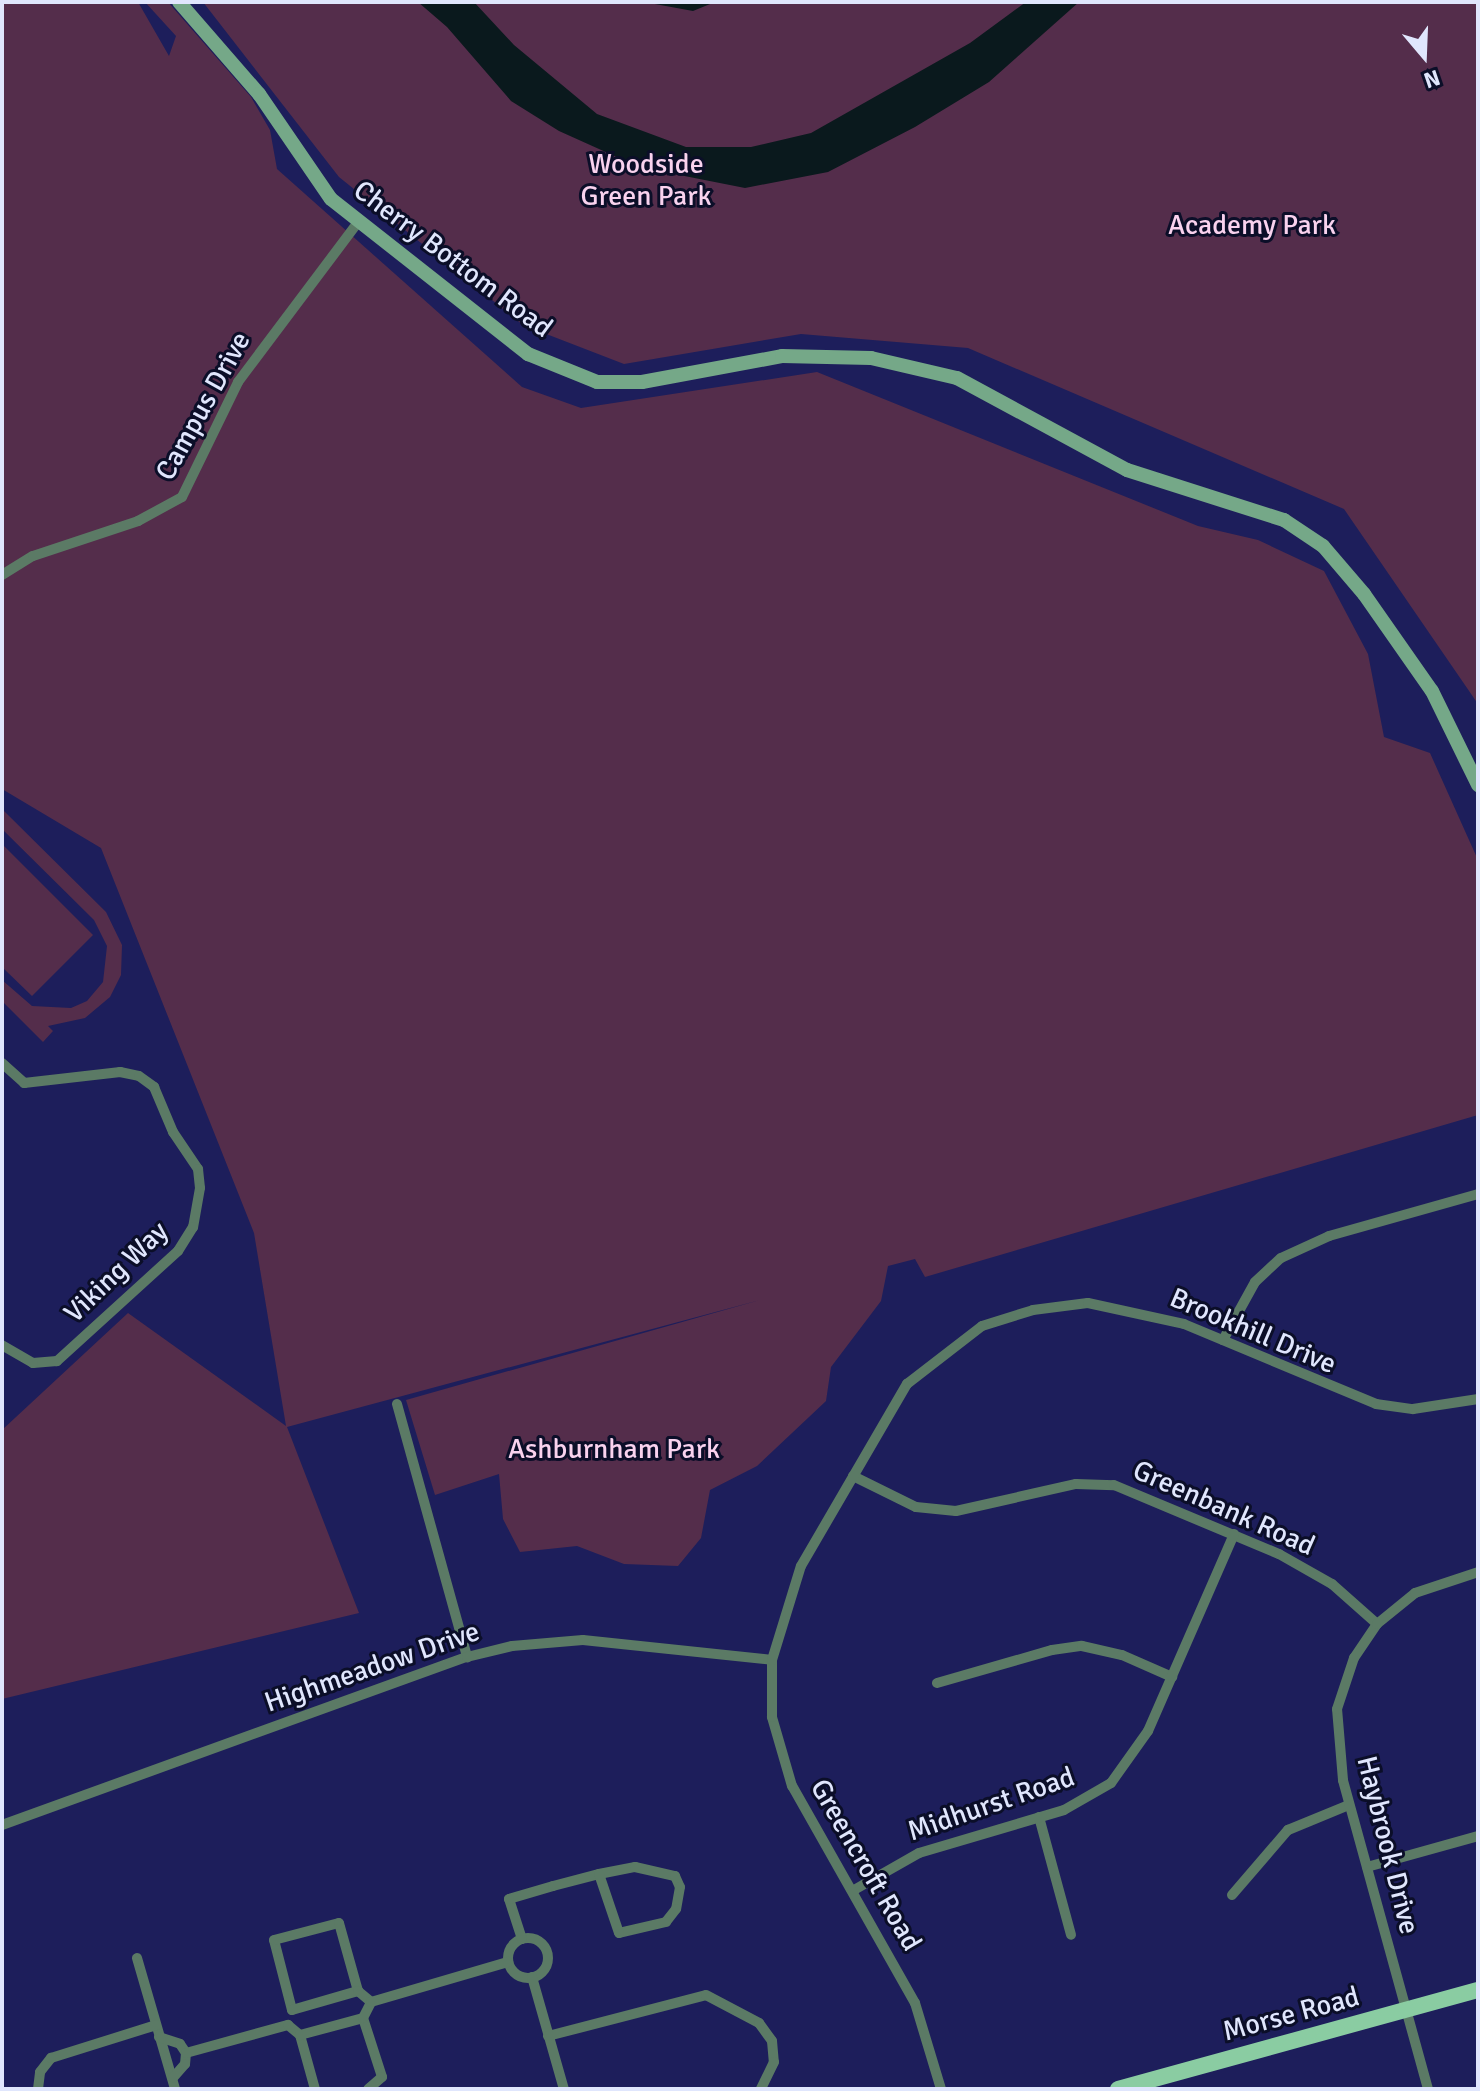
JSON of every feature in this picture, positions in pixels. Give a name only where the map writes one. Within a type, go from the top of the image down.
[{"type":"main road","name":"Cherry Bottom Road","points":[[179,2],[259,94],[331,199],[528,354],[597,382],[642,382],[782,356],[871,358],[957,378],[1127,470],[1284,520],[1323,546],[1364,594],[1432,691],[1478,785]]},
{"type":"main road","name":"Morse Road","points":[[1118,2089],[1478,1990]]},
{"type":"street","name":"Campus Drive","points":[[2,575],[33,556],[138,521],[182,497],[238,382],[359,221]]},
{"type":"street","name":"Viking Way","points":[[2,1063],[24,1083],[120,1072],[139,1076],[154,1087],[173,1132],[198,1169],[200,1188],[193,1227],[178,1251],[57,1361],[33,1363],[2,1345]]},
{"type":"street","points":[[1223,1340],[1255,1282],[1281,1258],[1329,1236],[1478,1194]]},
{"type":"street","name":"Brookhill Drive","points":[[772,1660],[801,1566],[914,1377],[960,1340],[1007,1316],[1059,1305],[1102,1305],[1140,1311],[1223,1340],[1340,1393],[1376,1404],[1413,1409],[1478,1399]]},
{"type":"street","points":[[397,1404],[467,1657]]},
{"type":"street","name":"Greenbank Road","points":[[853,1476],[916,1507],[956,1511],[1076,1484],[1114,1485],[1234,1534],[1332,1584],[1377,1624]]},
{"type":"street","name":"Midhurst Road","points":[[854,1890],[919,1853],[1064,1810],[1111,1783],[1148,1731],[1234,1534]]},
{"type":"street","name":"Haybrook Drive","points":[[1428,2089],[1349,1805],[1337,1741],[1337,1709],[1354,1658],[1377,1624],[1415,1593],[1478,1572]]},
{"type":"street","name":"Highmeadow Drive","points":[[2,1825],[467,1657],[534,1641],[571,1639],[772,1660]]},
{"type":"street","points":[[937,1683],[1052,1650],[1082,1646],[1122,1655],[1172,1677]]},
{"type":"street","name":"Greencroft Road","points":[[772,1660],[772,1717],[792,1786],[854,1890],[915,2003],[941,2089]]},
{"type":"street","points":[[1232,1895],[1288,1830],[1349,1805]]},
{"type":"street","points":[[1039,1817],[1071,1935]]},
{"type":"street","points":[[1367,1867],[1478,1836]]},
{"type":"street","points":[[522,1939],[509,1899],[599,1874],[635,1867],[675,1876],[680,1887],[676,1909],[666,1922],[619,1933],[599,1874]]},
{"type":"street","points":[[288,2025],[292,2010],[274,1940],[339,1923],[358,1991],[371,2002]]},
{"type":"street","points":[[522,1939],[534,1939],[547,1953],[546,1965],[532,1977],[520,1976],[508,1962],[509,1950],[522,1939]]},
{"type":"street","points":[[137,1958],[174,2084]]},
{"type":"street","points":[[368,2089],[382,2077],[363,2018],[371,2002],[508,1962]]},
{"type":"street","points":[[532,1977],[564,2089]]},
{"type":"street","points":[[292,2010],[358,1991]]},
{"type":"street","points":[[548,2036],[706,1995],[759,2023],[772,2041],[774,2062],[761,2089]]},
{"type":"street","points":[[300,2035],[363,2018]]},
{"type":"street","points":[[38,2089],[40,2072],[51,2058],[156,2025]]},
{"type":"street","points":[[288,2025],[300,2035],[315,2089]]},
{"type":"street","points":[[186,2053],[288,2025]]},
{"type":"street","points":[[159,2037],[180,2044],[186,2053],[185,2064],[174,2084]]},
{"type":"green space","name":"Ashburnham Park","points":[[2,2],[138,2],[169,56],[176,36],[145,2],[168,2],[251,97],[270,130],[277,169],[522,387],[581,408],[817,372],[1198,526],[1258,540],[1324,571],[1368,654],[1384,737],[1430,753],[1478,860],[1478,1115],[925,1277],[915,1259],[888,1266],[881,1301],[831,1367],[826,1401],[757,1466],[710,1490],[701,1538],[678,1566],[624,1564],[577,1546],[520,1552],[503,1519],[499,1474],[435,1495],[406,1400],[760,1300],[287,1427],[359,1613],[2,1699],[2,1430],[128,1313],[286,1426],[254,1233],[101,848],[2,789]]},
{"type":"green space","points":[[203,2],[1478,2],[1478,704],[1344,509],[968,348],[801,334],[624,364],[523,325],[339,177]]},
{"type":"green space","points":[[2,809],[106,912],[122,945],[121,975],[110,997],[85,1018],[48,1026],[53,1031],[43,1042],[2,1001],[2,980],[32,1006],[71,1008],[87,1001],[103,982],[107,946],[94,920],[2,829]]},
{"type":"green space","points":[[2,844],[93,935],[32,996],[2,967]]},
{"type":"shaded area","points":[[418,2],[474,2],[514,45],[597,114],[686,147],[751,147],[811,133],[970,43],[1026,2],[1079,2],[989,82],[915,127],[828,172],[745,188],[639,167],[559,131],[511,101],[447,27]]},
{"type":"shaded area","points":[[644,2],[715,2],[693,11]]},
{"type":"park label","name":"Woodside Green Park","points":[[646,180]]},
{"type":"park label","name":"Academy Park","points":[[1252,225]]}]
